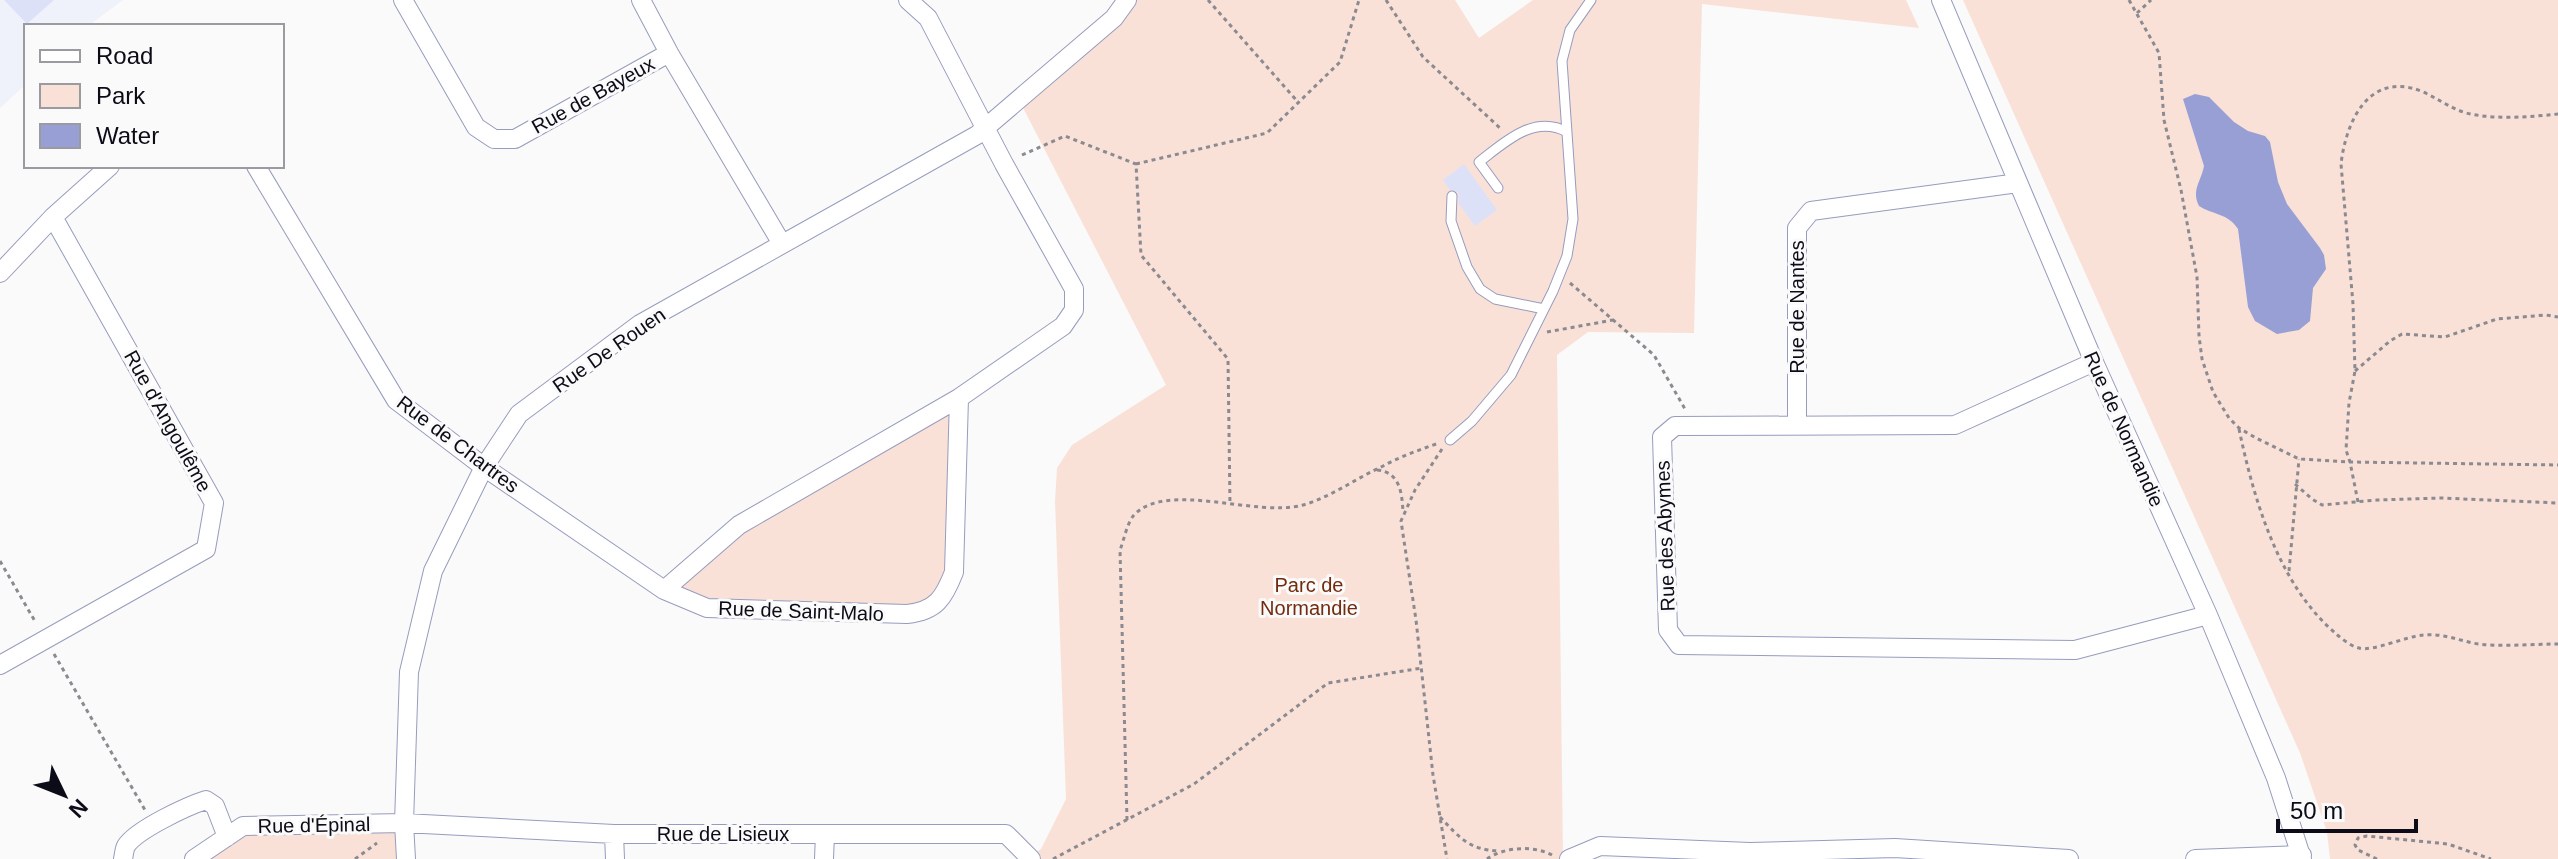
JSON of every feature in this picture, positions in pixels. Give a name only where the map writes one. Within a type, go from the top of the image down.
[{"type":"street","name":"Rue de Bayeux","points":[[403,0],[476,127],[494,139],[515,139],[669,53]]},
{"type":"street","name":"Rue de Bayeux","points":[[641,0],[782,244]]},
{"type":"street","points":[[664,590],[739,525],[959,398],[1063,326],[1074,310],[1074,289],[928,18],[908,0]]},
{"type":"street","name":"Rue De Rouen","points":[[406,859],[404,823],[409,672],[433,571],[484,467],[519,414],[640,324],[985,128],[1114,18],[1127,0]]},
{"type":"street","name":"Rue de Normandie","points":[[1941,0],[2094,362],[2208,615],[2276,778],[2302,857]]},
{"type":"street","points":[[0,273],[53,217],[108,168]]},
{"type":"street","name":"Rue de Chartres","points":[[257,168],[396,400],[484,467],[664,590]]},
{"type":"street","name":"Rue de Nantes","points":[[1797,424],[1797,228],[1811,211],[2018,183]]},
{"type":"street","name":"Rue d'Angoulême","points":[[0,665],[206,549],[214,503],[53,217]]},
{"type":"street","name":"Rue des Abymes","points":[[2094,362],[1955,425],[1675,426],[1662,437],[1668,630],[1679,645],[2075,650],[2208,615]]},
{"type":"street","name":"Rue de Saint-Malo","points":[[664,590],[707,608],[924,612],[945,595],[954,572],[959,398]]},
{"type":"street","points":[[123,859],[125,848],[134,838],[184,806],[206,800],[215,806],[227,837]]},
{"type":"street","name":"Rue de Lisieux","points":[[404,823],[614,834],[1006,834],[1031,859]]},
{"type":"street","name":"Rue d'Épinal","points":[[194,859],[243,826],[404,823]]},
{"type":"street","points":[[614,834],[615,859]]},
{"type":"street","points":[[824,859],[825,834]]},
{"type":"street","points":[[1569,859],[1600,846],[1750,856],[1874,854],[2069,859]]},
{"type":"street","points":[[2195,859],[2302,857]]},
{"type":"lane","points":[[1450,440],[1472,421],[1511,375],[1567,256],[1573,219],[1562,61],[1570,30],[1591,0]]},
{"type":"lane","points":[[1498,188],[1479,162],[1529,127],[1543,124],[1567,132]]},
{"type":"lane","points":[[1452,196],[1451,221],[1467,267],[1480,289],[1495,299],[1544,309]]},
{"type":"path","points":[[1208,0],[1299,102]]},
{"type":"path","points":[[1004,164],[1065,136],[1136,164],[1267,133],[1340,62],[1359,0]]},
{"type":"path","points":[[1386,0],[1423,57],[1512,139]]},
{"type":"path","points":[[2129,0],[2154,43],[2161,64],[2164,120],[2197,277],[2202,359],[2213,392],[2229,418],[2239,428],[2299,459],[2558,465]]},
{"type":"path","points":[[2137,13],[2151,0]]},
{"type":"path","points":[[2358,502],[2346,450],[2355,371],[2353,304],[2341,164],[2349,127],[2366,99],[2400,86],[2420,91],[2469,114],[2501,117],[2558,114]]},
{"type":"path","points":[[1136,164],[1141,255],[1228,359],[1230,504]]},
{"type":"path","points":[[1560,274],[1654,355],[1695,426]]},
{"type":"path","points":[[2355,371],[2402,334],[2445,337],[2497,319],[2558,317]]},
{"type":"path","points":[[1531,334],[1613,320]]},
{"type":"path","points":[[2239,428],[2258,501],[2289,574],[2301,596],[2321,620],[2347,641],[2364,650],[2403,638],[2439,634],[2478,644],[2558,644]]},
{"type":"path","points":[[1127,820],[1120,550],[1133,516],[1152,505],[1183,500],[1210,500],[1256,509],[1304,505],[1375,470],[1450,440]]},
{"type":"path","points":[[1447,859],[1433,775],[1422,668],[1401,521],[1415,490],[1450,440]]},
{"type":"path","points":[[2289,574],[2299,459]]},
{"type":"path","points":[[1375,470],[1393,475],[1399,485],[1403,516]]},
{"type":"path","points":[[2295,484],[2322,505],[2441,498],[2558,503]]},
{"type":"path","points":[[0,561],[154,825]]},
{"type":"path","points":[[1053,859],[1194,784],[1328,683],[1422,668]]},
{"type":"path","points":[[1440,816],[1460,838],[1475,848],[1544,851],[1559,859]]},
{"type":"path","points":[[2377,859],[2358,850],[2355,845],[2358,838],[2367,836],[2448,844],[2491,859]]},
{"type":"path","points":[[1487,859],[1500,851]]},
{"type":"shaded area","points":[[0,0],[123,0],[91,24],[24,24],[24,86],[0,108]]},
{"type":"green space","name":"Parc de Normandie","points":[[1127,0],[1455,0],[1479,38],[1533,0],[1906,0],[1919,28],[1702,4],[1694,333],[1588,332],[1557,355],[1563,859],[1031,859],[1030,856],[1041,849],[1066,799],[1055,501],[1057,468],[1072,445],[1166,385],[1019,100]]},
{"type":"green space","points":[[1963,0],[2558,0],[2558,859],[2330,859],[2327,832],[2300,753]]},
{"type":"green space","points":[[959,398],[954,572],[924,612],[707,608],[664,590],[739,525]]},
{"type":"green space","points":[[404,823],[408,859],[194,859],[243,826]]},
{"type":"water","points":[[2195,94],[2209,97],[2234,122],[2248,131],[2265,136],[2270,142],[2278,182],[2287,204],[2324,255],[2326,269],[2313,288],[2310,321],[2299,330],[2277,334],[2255,321],[2248,307],[2238,229],[2225,217],[2199,206],[2196,191],[2204,166],[2183,99]]},
{"type":"building","points":[[4,0],[54,0],[27,24]]},
{"type":"building","points":[[1464,164],[1497,210],[1475,226],[1459,204],[1458,192],[1449,189],[1443,180]]}]
